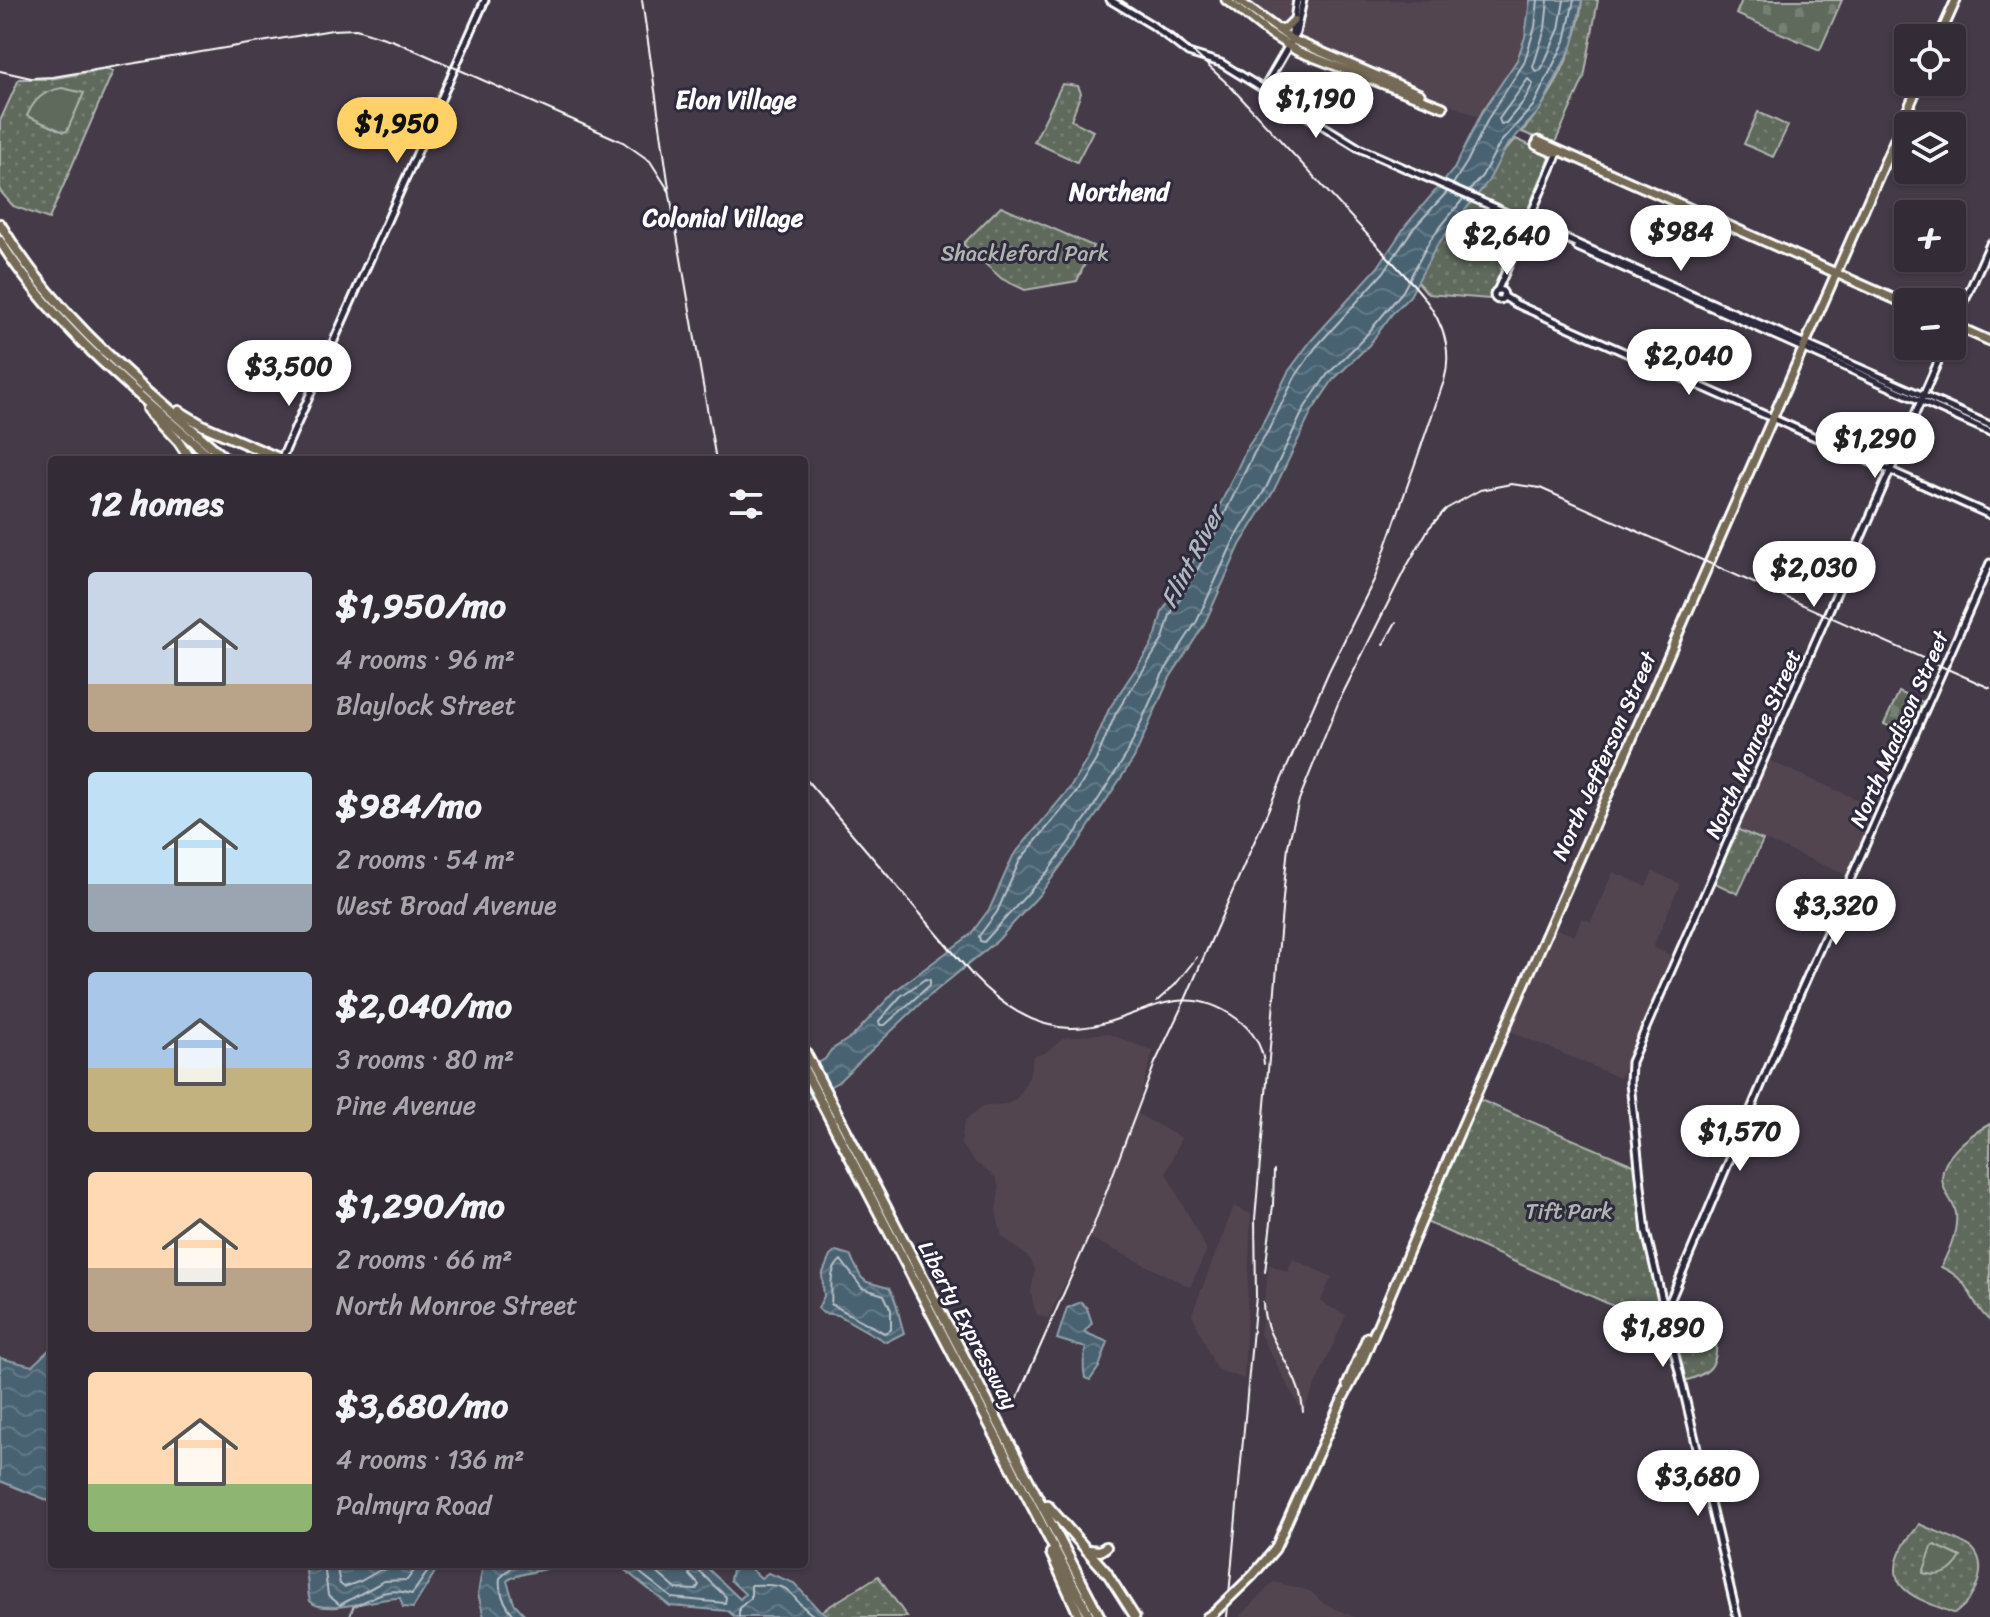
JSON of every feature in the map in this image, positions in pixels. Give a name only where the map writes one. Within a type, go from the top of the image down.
[{"type":"highway","points":[[0,224],[36,279],[93,342],[222,456]]},
{"type":"highway","points":[[0,241],[46,305],[172,434],[188,456]]},
{"type":"highway","points":[[93,342],[187,417],[273,456]]},
{"type":"highway","points":[[109,368],[209,456]]},
{"type":"highway","name":"Liberty Expressway","points":[[808,1059],[837,1123],[1090,1617]]},
{"type":"highway","name":"Liberty Expressway","points":[[808,1076],[837,1123]]},
{"type":"highway","name":"Liberty Expressway","points":[[919,1280],[994,1412],[1100,1617]]},
{"type":"highway","points":[[994,1412],[1048,1508],[1107,1573]]},
{"type":"highway","points":[[1033,1508],[1080,1617]]},
{"type":"highway","points":[[1088,1550],[1100,1551],[1106,1547]]},
{"type":"main road","points":[[284,456],[485,0]]},
{"type":"main road","points":[[1110,0],[1152,25],[1188,53],[1217,60],[1348,142],[1990,432]]},
{"type":"main road","points":[[1226,0],[1290,42],[1345,72],[1444,106],[1290,42],[1238,0]]},
{"type":"main road","points":[[1263,90],[1296,33],[1300,0]]},
{"type":"main road","points":[[1290,42],[1300,0]]},
{"type":"main road","points":[[1945,24],[1956,0]]},
{"type":"main road","points":[[1276,29],[1286,28],[1293,21]]},
{"type":"main road","points":[[1345,72],[1351,70],[1384,80]]},
{"type":"main road","name":"North Jefferson Street","points":[[1211,1615],[1261,1567],[1275,1549],[1422,1225],[1439,1178],[1914,96]]},
{"type":"main road","points":[[1537,143],[1555,147],[1559,152],[1894,299]]},
{"type":"main road","points":[[1559,152],[1493,295],[1990,515]]},
{"type":"main road","points":[[1966,298],[1990,244]]},
{"type":"main road","points":[[1966,332],[1990,341]]},
{"type":"main road","points":[[1804,346],[1990,425]]},
{"type":"main road","name":"North Monroe Street","points":[[1670,1335],[1644,1222],[1630,1083],[1631,1062],[1939,360]]},
{"type":"main road","name":"North Madison Street","points":[[1670,1335],[1668,1306],[1797,1000],[1990,563]]},
{"type":"main road","points":[[1670,1335],[1737,1617]]},
{"type":"main road","points":[[1107,1573],[1135,1617]]},
{"type":"shaded area","points":[[1240,0],[1530,0],[1525,37],[1517,60],[1479,117],[1303,43]]},
{"type":"shaded area","points":[[1765,759],[1882,810],[1851,877],[1735,827]]},
{"type":"shaded area","points":[[1653,871],[1680,884],[1653,947],[1674,957],[1620,1078],[1510,1031],[1555,928],[1574,936],[1582,918],[1591,922],[1613,872],[1646,886]]},
{"type":"shaded area","points":[[1106,1033],[1153,1051],[1136,1113],[1181,1138],[1166,1173],[1207,1250],[1190,1287],[1088,1237],[1048,1318],[1037,1315],[1033,1304],[1031,1293],[1035,1269],[1030,1259],[1002,1236],[996,1212],[999,1189],[996,1178],[976,1163],[961,1145],[962,1133],[965,1121],[983,1106],[1008,1104],[1018,1097],[1029,1077],[1033,1056],[1045,1053],[1064,1038]]},
{"type":"shaded area","points":[[1234,1206],[1251,1214],[1244,1379],[1216,1369],[1192,1314]]},
{"type":"shaded area","points":[[1293,1259],[1332,1277],[1320,1302],[1346,1315],[1303,1413],[1260,1334],[1269,1264],[1287,1272]]},
{"type":"shaded area","points":[[1273,1582],[1310,1591],[1324,1604],[1355,1617],[1240,1617]]},
{"type":"green space","points":[[1582,0],[1598,0],[1584,78],[1554,145],[1522,132],[1562,70],[1575,36]]},
{"type":"green space","points":[[1742,0],[1842,0],[1820,50],[1736,14]]},
{"type":"green space","points":[[108,69],[113,71],[49,219],[13,206],[0,191],[0,121],[19,79],[50,79]]},
{"type":"green space","points":[[1062,84],[1078,86],[1081,93],[1071,120],[1093,131],[1077,162],[1034,142]]},
{"type":"green space","points":[[62,88],[84,93],[67,131],[27,116],[40,97]]},
{"type":"green space","points":[[1758,112],[1788,126],[1773,157],[1744,144]]},
{"type":"green space","points":[[1516,139],[1551,155],[1489,299],[1428,294],[1417,281],[1437,245],[1482,189],[1499,157]]},
{"type":"green space","name":"Shackleford Park","points":[[1001,206],[1093,246],[1077,281],[1025,290],[1002,279],[963,244]]},
{"type":"green space","points":[[1899,692],[1923,702],[1909,735],[1884,724]]},
{"type":"green space","points":[[1734,828],[1763,840],[1738,894],[1711,881]]},
{"type":"green space","name":"Tift Park","points":[[1478,1099],[1638,1167],[1643,1223],[1658,1285],[1658,1310],[1654,1321],[1649,1322],[1426,1222]]},
{"type":"green space","points":[[1990,1124],[1990,1321],[1965,1285],[1941,1267],[1956,1227],[1955,1209],[1943,1184],[1945,1165],[1957,1148]]},
{"type":"green space","points":[[1670,1336],[1680,1340],[1716,1336],[1714,1363],[1699,1376],[1681,1382]]},
{"type":"green space","points":[[1919,1524],[1966,1544],[1977,1555],[1980,1564],[1978,1582],[1957,1612],[1916,1597],[1899,1583],[1897,1560]]},
{"type":"green space","points":[[1935,1545],[1961,1557],[1945,1573],[1923,1573],[1932,1547]]},
{"type":"green space","points":[[878,1576],[907,1617],[830,1617],[822,1611]]},
{"type":"water","points":[[1530,0],[1582,0],[1573,44],[1540,110],[1506,147],[1489,180],[1437,245],[1410,296],[1369,345],[1333,380],[1312,411],[1273,492],[1240,545],[1204,625],[1169,679],[1134,758],[1078,843],[1040,894],[998,940],[922,1002],[838,1082],[808,1099],[808,1069],[853,1036],[896,990],[970,935],[990,908],[1013,856],[1070,788],[1089,756],[1109,709],[1150,647],[1162,612],[1193,562],[1247,448],[1288,372],[1310,342],[1378,267],[1406,225],[1454,169],[1482,112],[1517,60],[1525,37]]},
{"type":"water","points":[[836,1251],[850,1255],[861,1277],[867,1282],[889,1288],[904,1333],[886,1342],[838,1315],[823,1313],[818,1308],[824,1296],[822,1275],[830,1256]]},
{"type":"water","points":[[1081,1302],[1087,1308],[1092,1323],[1084,1332],[1108,1342],[1099,1367],[1090,1380],[1084,1374],[1086,1348],[1057,1339],[1067,1308]]},
{"type":"water","points":[[48,1351],[48,1500],[0,1481],[0,1358],[32,1366]]},
{"type":"water","points":[[304,1568],[442,1568],[435,1572],[413,1608],[403,1607],[400,1598],[339,1607],[317,1605],[310,1601]]},
{"type":"water","points":[[482,1568],[550,1568],[507,1581],[514,1603],[527,1617],[484,1617],[478,1594]]},
{"type":"water","points":[[622,1568],[707,1568],[740,1599],[745,1594],[730,1580],[732,1568],[750,1568],[761,1578],[768,1573],[794,1583],[830,1617],[735,1617],[728,1611],[670,1606]]},
{"type":"railway","points":[[642,0],[670,195],[715,456]]},
{"type":"railway","points":[[1017,1399],[1093,1227],[1155,1063],[1329,671],[1375,578],[1447,367],[1442,328],[1430,305],[1413,284],[1231,87],[1176,36],[1121,0]]},
{"type":"railway","points":[[0,71],[31,78],[53,77],[332,30],[356,29],[394,41],[623,142],[650,161],[669,191]]},
{"type":"railway","points":[[1227,1617],[1256,1296],[1255,1219],[1288,846],[1299,800],[1339,701],[1429,528],[1446,509],[1480,490],[1511,484],[1540,488],[1990,688]]},
{"type":"railway","points":[[1383,645],[1396,622]]},
{"type":"railway","points":[[808,782],[974,977],[994,996],[1018,1012],[1043,1023],[1070,1028],[1113,1021],[1153,1006],[1193,1001],[1214,1006],[1241,1022],[1258,1044],[1264,1064]]},
{"type":"railway","points":[[1157,1001],[1175,985],[1197,957]]},
{"type":"railway","points":[[1265,1272],[1274,1170]]},
{"type":"railway","points":[[1263,1302],[1269,1330],[1296,1382],[1303,1412]]},
{"type":"district","name":"Elon Village","points":[[736,100]]},
{"type":"district","name":"Northend","points":[[1119,192]]},
{"type":"district","name":"Colonial Village","points":[[723,218]]},
{"type":"water label","name":"Flint River","points":[[1192,557]]}]
